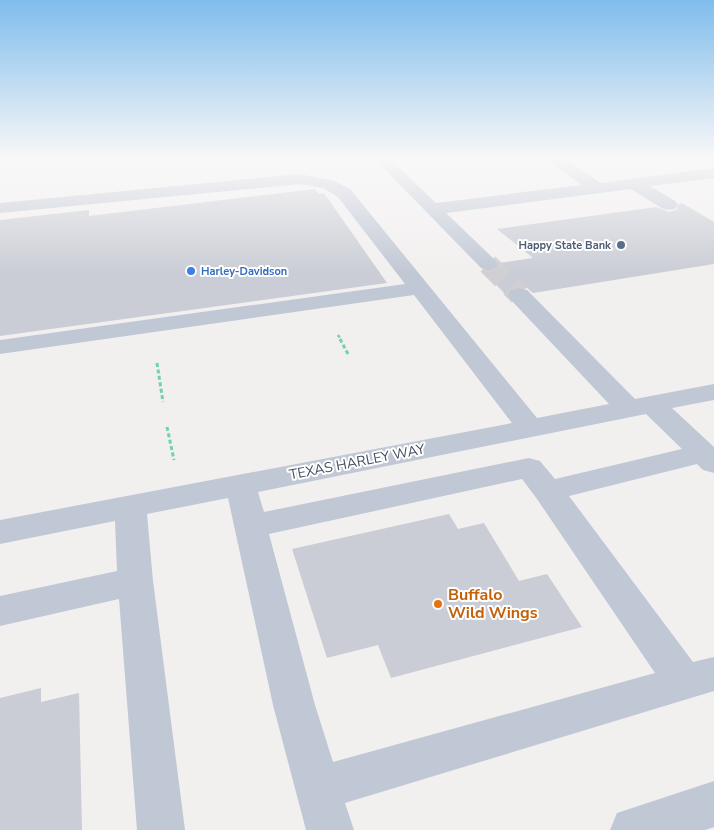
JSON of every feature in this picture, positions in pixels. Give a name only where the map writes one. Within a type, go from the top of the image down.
[{"type":"street","points":[[0,208],[127,196]]},
{"type":"street","points":[[347,196],[530,428]]},
{"type":"street","points":[[419,196],[488,264]]},
{"type":"street","points":[[432,209],[537,196]]},
{"type":"street","points":[[654,196],[669,205]]},
{"type":"street","points":[[0,347],[421,288]]},
{"type":"street","points":[[519,295],[640,407],[709,458]]},
{"type":"street","name":"TEXAS HARLEY WAY","points":[[0,532],[714,392]]},
{"type":"street","points":[[548,491],[709,458]]},
{"type":"street","points":[[251,526],[529,468],[699,678],[318,789]]},
{"type":"street","points":[[241,485],[294,705],[330,830]]},
{"type":"street","points":[[130,506],[135,581],[161,830]]},
{"type":"street","points":[[0,611],[135,581]]},
{"type":"street","points":[[634,830],[714,804]]},
{"type":"path","points":[[338,336],[348,354]]},
{"type":"path","points":[[157,363],[162,402]]},
{"type":"path","points":[[167,426],[174,460]]},
{"type":"building","name":"Harley-Davidson","points":[[259,196],[326,196],[387,283],[0,336],[0,220],[89,210],[89,216]]},
{"type":"building","name":"Happy State Bank","points":[[682,203],[714,222],[714,264],[533,293],[527,288],[519,286],[509,289],[506,295],[482,270],[489,272],[496,270],[499,263],[533,258],[497,229],[656,207],[669,212],[676,210],[679,204]]},
{"type":"building","name":"Buffalo Wild Wings","points":[[449,514],[458,529],[484,523],[519,581],[547,574],[582,627],[391,678],[378,645],[327,658],[292,549]]},
{"type":"building","points":[[41,688],[41,702],[79,693],[82,830],[0,830],[0,698]]},
{"type":"tunnel","points":[[488,264],[519,295]]},
{"type":"place","name":"Happy State Bank","points":[[621,245]]},
{"type":"place","name":"Harley-Davidson","points":[[191,271]]},
{"type":"place","name":"Buffalo Wild Wings","points":[[438,604]]}]
